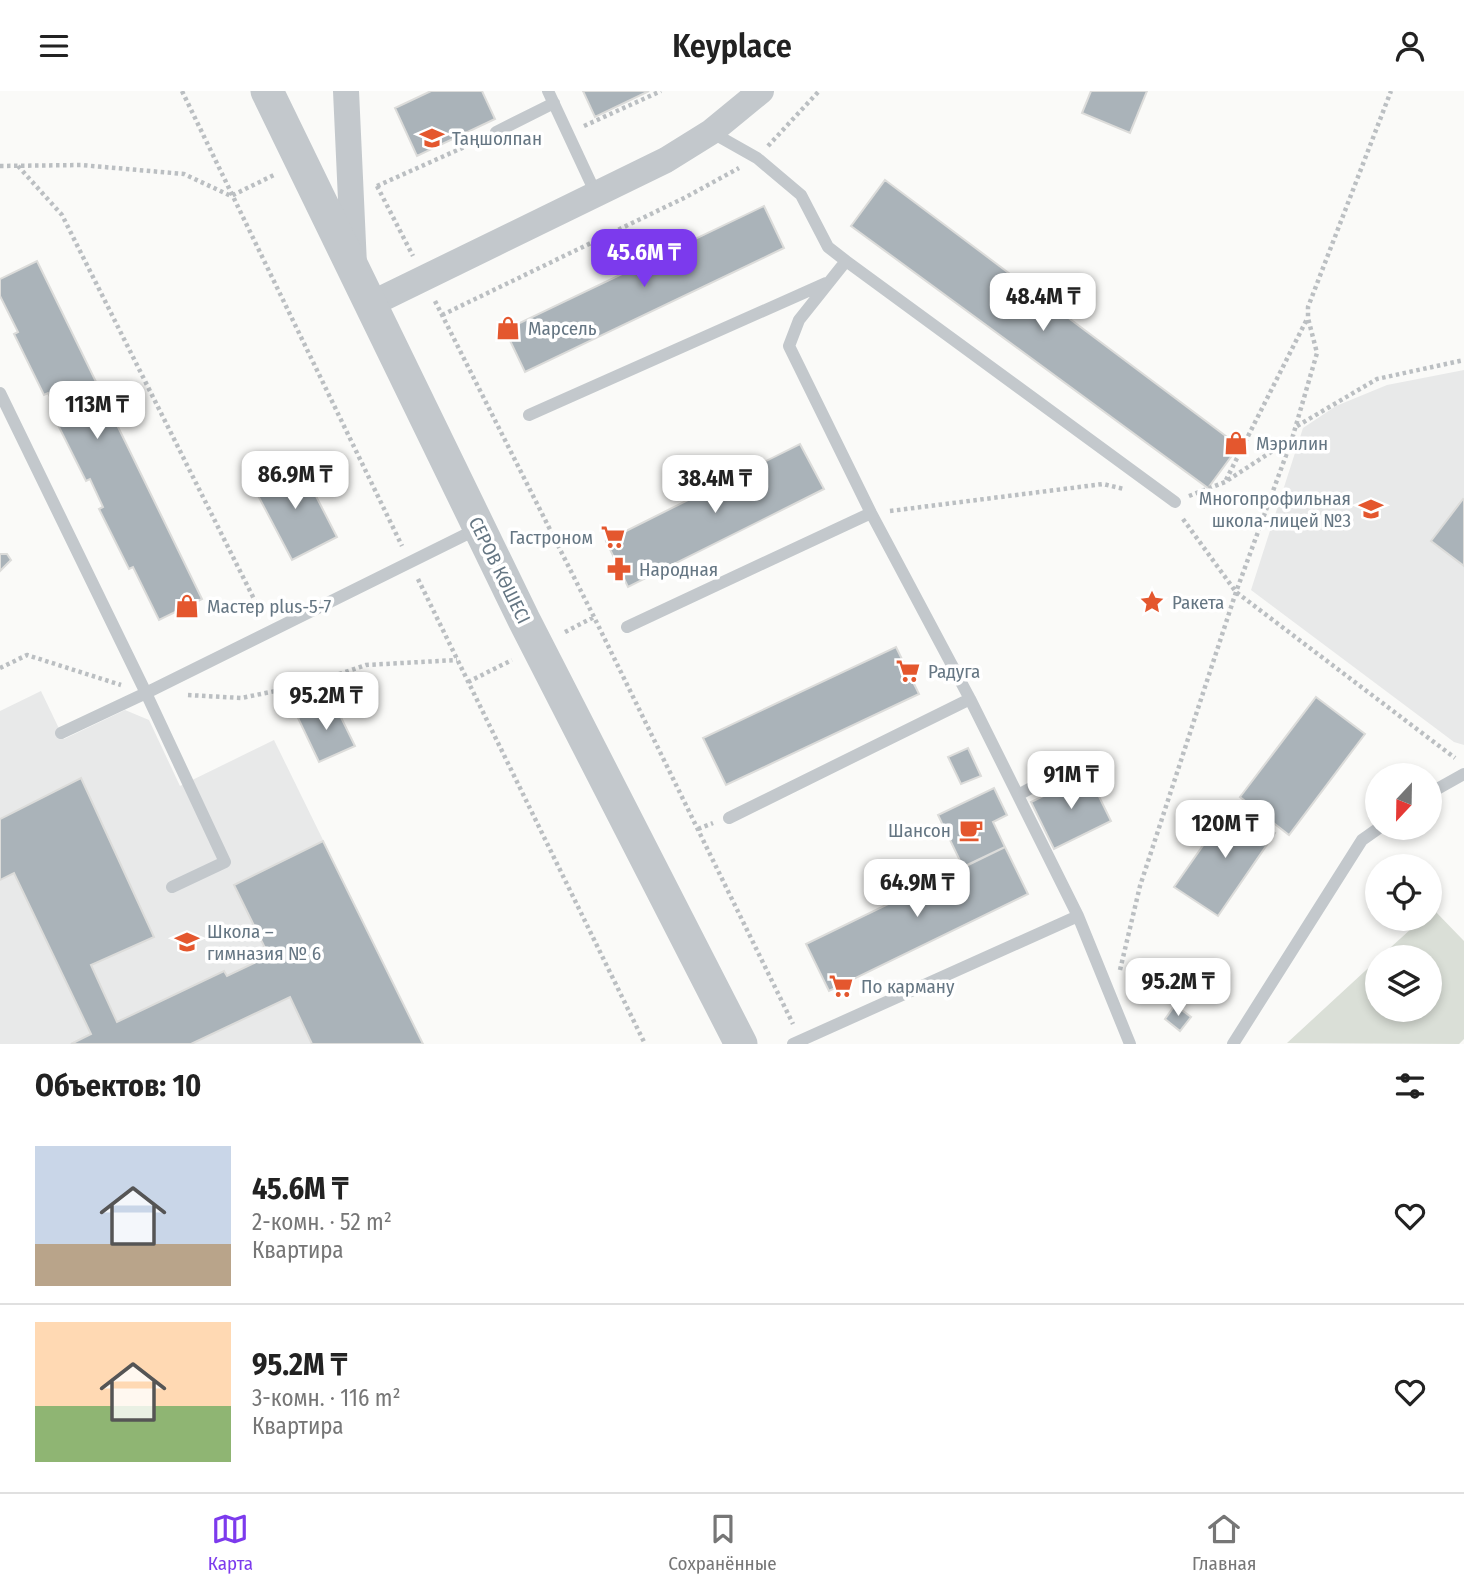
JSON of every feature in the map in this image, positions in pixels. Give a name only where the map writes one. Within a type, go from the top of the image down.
[{"type":"street","name":"СЕРОВ КӨШЕСІ","points":[[267,91],[372,303],[479,529],[741,1044]]},
{"type":"street","points":[[346,91],[354,267]]},
{"type":"street","points":[[372,303],[666,160],[711,132],[761,91]]},
{"type":"lane","points":[[496,132],[551,97],[570,132],[596,194]]},
{"type":"lane","points":[[711,132],[757,158],[801,195],[828,247],[845,261],[1175,502]]},
{"type":"lane","points":[[845,261],[799,320],[789,346],[871,513],[970,699],[1078,916],[1130,1044]]},
{"type":"lane","points":[[529,415],[827,283]]},
{"type":"lane","points":[[0,393],[225,862],[172,887]]},
{"type":"lane","points":[[626,627],[871,513]]},
{"type":"lane","points":[[61,733],[479,529]]},
{"type":"lane","points":[[729,818],[970,699]]},
{"type":"lane","points":[[1018,795],[1078,763]]},
{"type":"lane","points":[[1442,786],[1464,773]]},
{"type":"lane","points":[[1233,1044],[1365,838]]},
{"type":"lane","points":[[797,1042],[1078,916]]},
{"type":"path","points":[[570,132],[661,91]]},
{"type":"path","points":[[442,315],[686,197],[757,158],[819,91]]},
{"type":"path","points":[[1119,975],[1140,886],[1236,592],[1292,439],[1317,353],[1308,318],[1308,307],[1391,91]]},
{"type":"path","points":[[377,186],[496,132]]},
{"type":"path","points":[[0,166],[81,165],[184,174],[230,196],[301,162]]},
{"type":"path","points":[[18,165],[62,215],[270,631]]},
{"type":"path","points":[[372,176],[594,617],[797,1042]]},
{"type":"path","points":[[1225,482],[1308,318]]},
{"type":"path","points":[[1296,426],[1377,379],[1464,360]]},
{"type":"path","points":[[1292,439],[1225,482],[1175,502],[1189,531],[1236,592],[1426,733],[1464,765]]},
{"type":"path","points":[[871,513],[1103,484],[1127,490]]},
{"type":"path","points":[[565,632],[594,617]]},
{"type":"path","points":[[0,668],[27,655],[146,693],[241,698],[310,684],[366,666],[457,660]]},
{"type":"path","points":[[468,682],[522,655]]},
{"type":"shaded area","name":"Многопрофильная школа-лицей №3","points":[[1464,370],[1464,745],[1454,742],[1251,590],[1303,428],[1336,406],[1387,385]]},
{"type":"shaded area","name":"Школа – гимназия № 6","points":[[41,691],[64,739],[125,710],[149,720],[180,786],[274,740],[423,1044],[0,1044],[0,711]]},
{"type":"shaded area","points":[[1442,918],[1464,941],[1464,1039],[1459,1044],[1287,1043],[1365,971],[1365,1022],[1442,1022],[1442,945],[1393,945],[1409,931],[1442,931]]},
{"type":"building","name":"Таңшолпан","points":[[431,91],[482,91],[495,119],[417,156],[395,108]]},
{"type":"building","points":[[583,91],[649,91],[595,117]]},
{"type":"building","points":[[1091,91],[1147,91],[1130,133],[1082,113]]},
{"type":"building","points":[[885,180],[1239,446],[1208,488],[851,226]]},
{"type":"building","points":[[764,206],[784,248],[525,372],[505,330]]},
{"type":"building","points":[[37,261],[202,599],[159,620],[133,567],[129,569],[99,509],[103,507],[90,479],[86,481],[56,421],[60,419],[55,406],[48,393],[44,395],[14,334],[18,332],[0,296],[0,279]]},
{"type":"building","points":[[800,444],[824,489],[628,587],[606,541]]},
{"type":"building","points":[[299,463],[337,537],[292,560],[253,486]]},
{"type":"building","points":[[1464,500],[1464,566],[1431,541]]},
{"type":"building","points":[[0,554],[7,554],[11,560],[0,571]]},
{"type":"building","points":[[896,647],[919,694],[726,785],[703,738]]},
{"type":"building","points":[[1316,697],[1365,734],[1289,835],[1240,797]]},
{"type":"building","points":[[333,701],[355,746],[319,762],[298,718]]},
{"type":"building","points":[[968,748],[981,776],[961,784],[948,757]]},
{"type":"building","points":[[1088,774],[1111,821],[1054,849],[1031,802]]},
{"type":"building","points":[[81,778],[154,937],[91,965],[117,1022],[224,971],[227,976],[269,956],[234,885],[323,841],[423,1044],[312,1044],[290,997],[191,1044],[71,1044],[91,1034],[14,873],[0,880],[0,819]]},
{"type":"building","name":"Шансон","points":[[994,788],[1007,815],[993,822],[1005,847],[963,867],[938,815]]},
{"type":"building","points":[[1232,804],[1275,833],[1218,916],[1174,887]]},
{"type":"building","points":[[1005,847],[1028,894],[829,991],[806,944]]},
{"type":"building","points":[[1175,1005],[1191,1017],[1180,1031],[1165,1019]]},
{"type":"place","name":"Таңшолпан","points":[[432,138]]},
{"type":"place","name":"Марсель","points":[[508,328]]},
{"type":"place","name":"Мэрилин","points":[[1236,443]]},
{"type":"place","name":"Многопрофильная школа-лицей №3","points":[[1371,509]]},
{"type":"place","name":"Гастроном","points":[[613,537]]},
{"type":"place","name":"Народная","points":[[619,569]]},
{"type":"place","name":"Ракета","points":[[1152,602]]},
{"type":"place","name":"Мастер plus-5-7","points":[[187,606]]},
{"type":"place","name":"Радуга","points":[[908,671]]},
{"type":"place","name":"Шансон","points":[[971,830]]},
{"type":"place","name":"Школа – гимназия № 6","points":[[187,942]]},
{"type":"place","name":"По карману","points":[[841,986]]}]
